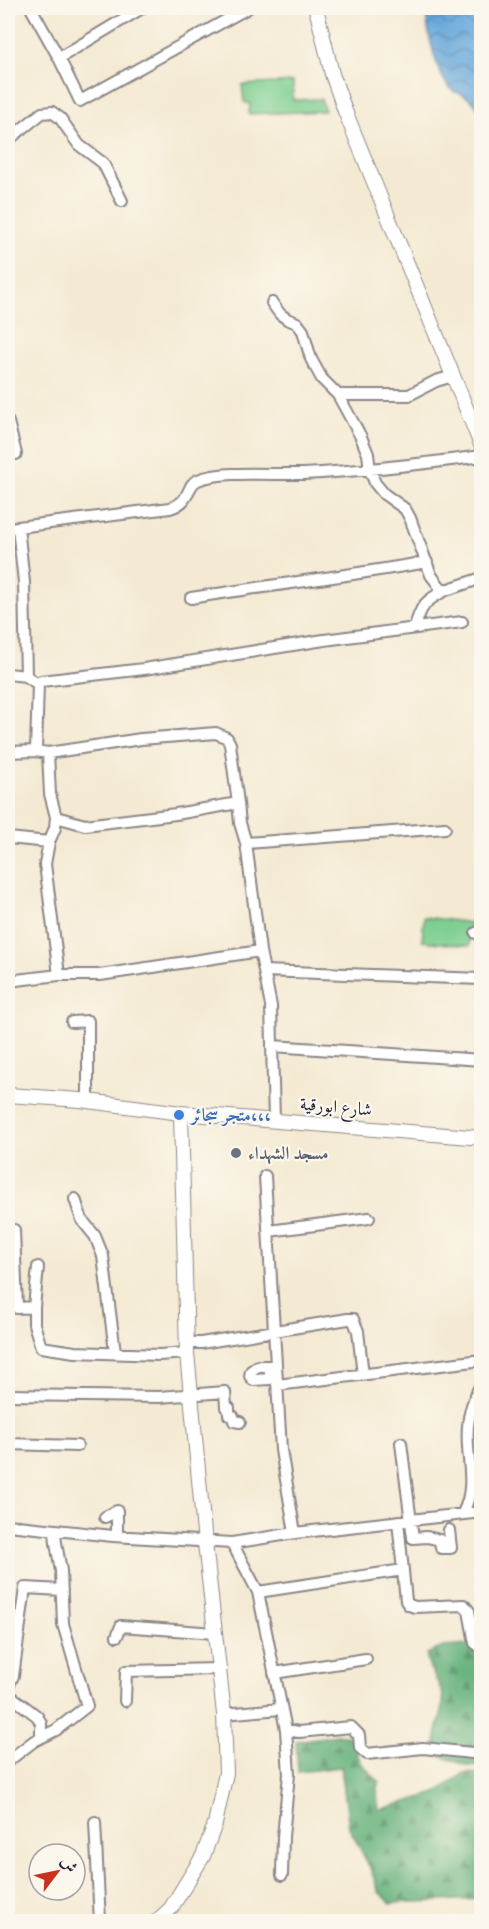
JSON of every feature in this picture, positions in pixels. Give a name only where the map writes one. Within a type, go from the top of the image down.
[{"type":"main road","points":[[316,8],[330,67],[345,111],[482,447]]},
{"type":"main road","name":"شارع ابورقية","points":[[8,1095],[88,1101],[181,1113],[482,1138]]},
{"type":"main road","points":[[156,1922],[171,1908],[203,1856],[215,1824],[226,1773],[224,1714],[187,1348],[181,1113]]},
{"type":"street","points":[[31,8],[80,101],[248,8]]},
{"type":"street","points":[[59,58],[142,8]]},
{"type":"street","points":[[8,140],[42,113],[52,112],[60,118],[80,145],[103,163],[122,201]]},
{"type":"street","points":[[273,303],[280,314],[297,324],[303,331],[311,359],[322,379],[338,395],[361,437],[375,483],[384,494],[405,509],[435,580],[440,587],[446,590]]},
{"type":"street","points":[[338,395],[410,395],[436,381],[453,376]]},
{"type":"street","points":[[8,422],[16,454]]},
{"type":"street","points":[[26,676],[24,582],[13,528],[170,508],[180,505],[196,480],[225,475],[370,470],[482,456]]},
{"type":"street","points":[[191,598],[428,562]]},
{"type":"street","points":[[415,628],[419,612],[430,598],[482,578]]},
{"type":"street","points":[[38,684],[41,681],[144,669],[242,652],[462,622]]},
{"type":"street","points":[[8,674],[26,676],[38,684]]},
{"type":"street","points":[[38,684],[42,752],[56,818],[45,864],[59,975]]},
{"type":"street","points":[[8,753],[42,752],[141,739],[216,733],[223,734],[227,738],[230,744],[260,951],[271,1006],[274,1120]]},
{"type":"street","points":[[56,818],[86,825],[176,814],[238,803]]},
{"type":"street","points":[[246,843],[445,828]]},
{"type":"street","points":[[8,838],[49,842]]},
{"type":"street","points":[[8,981],[59,975],[100,975],[260,951]]},
{"type":"street","points":[[264,971],[482,979]]},
{"type":"street","points":[[72,1022],[88,1021],[88,1101]]},
{"type":"street","points":[[272,1046],[482,1060]]},
{"type":"street","points":[[265,1176],[275,1331],[274,1366],[278,1385],[281,1450],[295,1533]]},
{"type":"street","points":[[75,1199],[82,1220],[95,1236],[103,1256],[115,1352]]},
{"type":"street","points":[[269,1231],[369,1218]]},
{"type":"street","points":[[14,1230],[16,1308],[34,1307]]},
{"type":"street","points":[[38,1267],[34,1324],[41,1347],[75,1352],[159,1355],[201,1343],[348,1318],[353,1319],[358,1331],[363,1375]]},
{"type":"street","points":[[278,1385],[482,1360]]},
{"type":"street","points":[[463,1514],[471,1493],[467,1427],[471,1403],[482,1382]]},
{"type":"street","points":[[8,1395],[159,1397],[225,1392],[229,1415],[233,1416],[234,1421],[240,1422]]},
{"type":"street","points":[[402,1443],[413,1538],[427,1537],[440,1540],[441,1548],[451,1548],[449,1530]]},
{"type":"street","points":[[8,1444],[77,1446]]},
{"type":"street","points":[[105,1517],[117,1511],[117,1536]]},
{"type":"street","points":[[8,1525],[55,1531],[231,1543],[295,1533],[482,1512]]},
{"type":"street","points":[[398,1521],[406,1601],[415,1607],[464,1605],[469,1611],[475,1643],[482,1648]]},
{"type":"street","points":[[8,1761],[41,1737],[56,1730],[87,1706],[63,1624],[62,1590],[55,1531]]},
{"type":"street","points":[[231,1543],[258,1592],[286,1730],[289,1774],[282,1875]]},
{"type":"street","points":[[258,1592],[403,1570]]},
{"type":"street","points":[[8,1686],[13,1676],[25,1588],[62,1590]]},
{"type":"street","points":[[117,1636],[121,1626],[215,1633]]},
{"type":"street","points":[[274,1673],[366,1659]]},
{"type":"street","points":[[125,1701],[126,1671],[219,1669]]},
{"type":"street","points":[[8,1694],[37,1716],[41,1723],[41,1737]]},
{"type":"street","points":[[224,1714],[280,1709]]},
{"type":"street","points":[[286,1730],[299,1732],[351,1727],[359,1735],[360,1748],[367,1754],[423,1748],[482,1754]]},
{"type":"street","points":[[95,1822],[100,1922]]},
{"type":"green space","points":[[293,82],[293,100],[321,99],[325,111],[249,114],[250,104],[244,102],[242,85]]},
{"type":"green space","points":[[424,917],[472,923],[469,946],[422,941]]},
{"type":"green space","points":[[481,1644],[481,1767],[468,1766],[438,1755],[436,1739],[443,1698],[427,1660],[427,1654],[443,1647]]},
{"type":"green space","points":[[338,1735],[350,1737],[361,1763],[379,1782],[377,1795],[379,1810],[436,1793],[464,1773],[481,1774],[481,1899],[391,1903],[379,1892],[371,1870],[349,1827],[341,1767],[298,1772],[296,1741]]},
{"type":"water","points":[[426,8],[481,8],[481,114],[471,100],[453,91],[440,72],[433,50]]},
{"type":"place","name":"متجر سجائر،،،","points":[[179,1115]]},
{"type":"place","name":"مسجد الشهداء","points":[[236,1153]]}]
